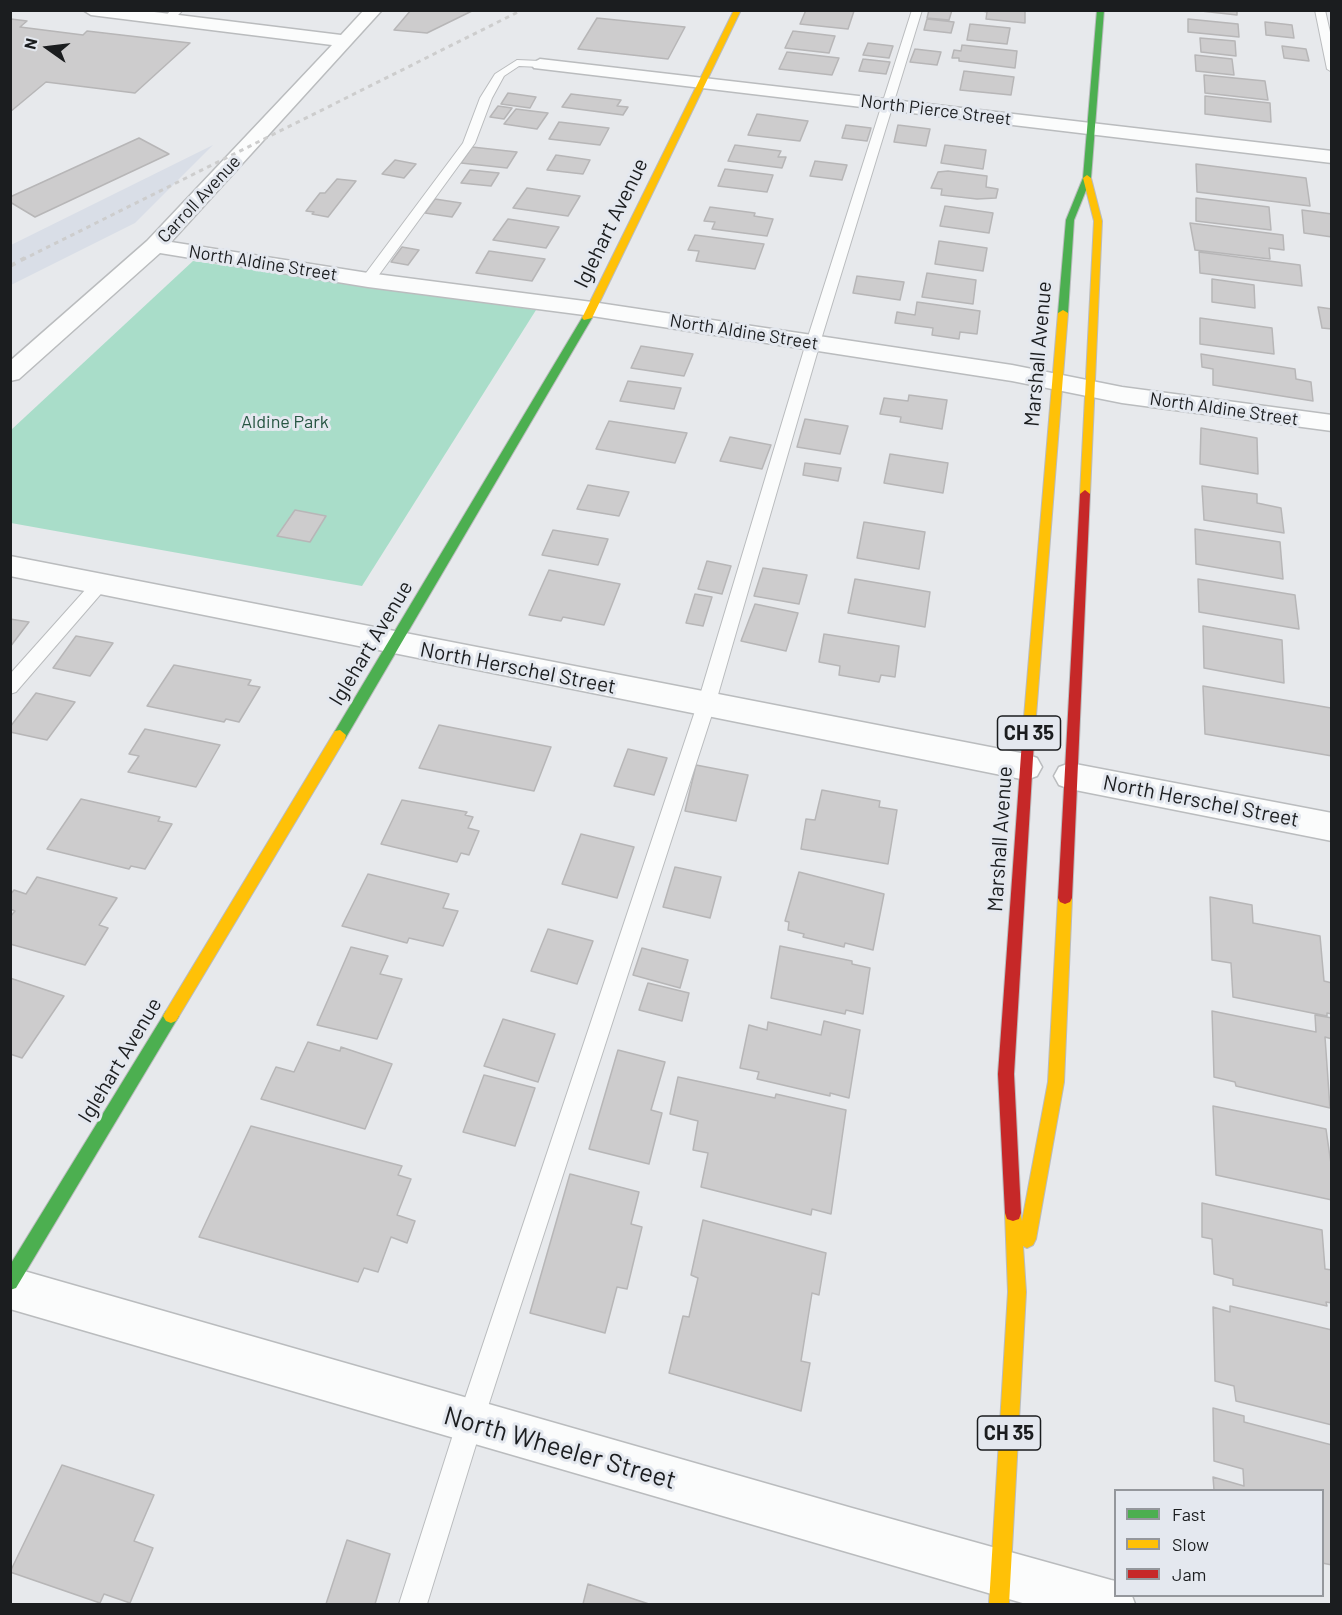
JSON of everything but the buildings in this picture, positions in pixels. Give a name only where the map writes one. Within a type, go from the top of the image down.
[{"type":"main road","name":"Iglehart Avenue","points":[[10,1282],[396,643],[592,309],[738,10]]},
{"type":"main road","name":"Marshall Avenue","points":[[1000,1590],[1017,1292],[1006,1074],[1026,767],[1070,220],[1087,178],[1101,10]]},
{"type":"main road","name":"Marshall Avenue","points":[[1017,1292],[1056,1082],[1098,221],[1087,178]]},
{"type":"street","points":[[91,10],[173,15],[346,41]]},
{"type":"street","name":"Carroll Avenue","points":[[10,374],[155,246],[374,10]]},
{"type":"street","name":"North Pierce Street","points":[[540,64],[1332,157]]},
{"type":"street","name":"North Aldine Street","points":[[155,246],[368,280],[592,309],[813,343],[1057,381],[1122,395],[1332,423]]},
{"type":"street","name":"North Herschel Street","points":[[10,566],[1026,767]]},
{"type":"street","name":"North Herschel Street","points":[[1070,776],[1332,827]]},
{"type":"street","name":"North Wheeler Street","points":[[10,1288],[470,1422],[1000,1590],[1111,1605]]},
{"type":"lane","points":[[413,1605],[470,1422],[706,705],[813,343],[890,105],[917,10]]},
{"type":"lane","points":[[1320,10],[1332,69]]},
{"type":"lane","points":[[368,280],[469,143],[486,98],[500,74],[517,63],[540,64]]},
{"type":"lane","points":[[10,687],[100,584]]},
{"type":"shaded area","points":[[213,145],[135,223],[11,285],[11,245]]},
{"type":"green space","name":"Aldine Park","points":[[193,261],[536,310],[362,586],[11,523],[11,430]]},
{"type":"railway","points":[[22,260],[522,10]]},
{"type":"railway","points":[[10,266],[25,258]]},
{"type":"traffic: fast","points":[[1063,313],[1070,220],[1087,178],[1101,10]]},
{"type":"traffic: fast","points":[[340,735],[587,318]]},
{"type":"traffic: fast","points":[[10,1282],[171,1016]]},
{"type":"traffic: slow","points":[[587,318],[738,10]]},
{"type":"traffic: slow","points":[[1085,494],[1098,221],[1087,178]]},
{"type":"traffic: slow","points":[[1028,741],[1063,313]]},
{"type":"traffic: slow","points":[[171,1016],[340,735]]},
{"type":"traffic: slow","points":[[1027,1239],[1056,1082],[1065,898]]},
{"type":"traffic: slow","points":[[999,1604],[1017,1292],[1013,1213]]},
{"type":"traffic: jam","points":[[1065,898],[1085,494]]},
{"type":"traffic: jam","points":[[1013,1213],[1006,1074],[1028,741]]}]
